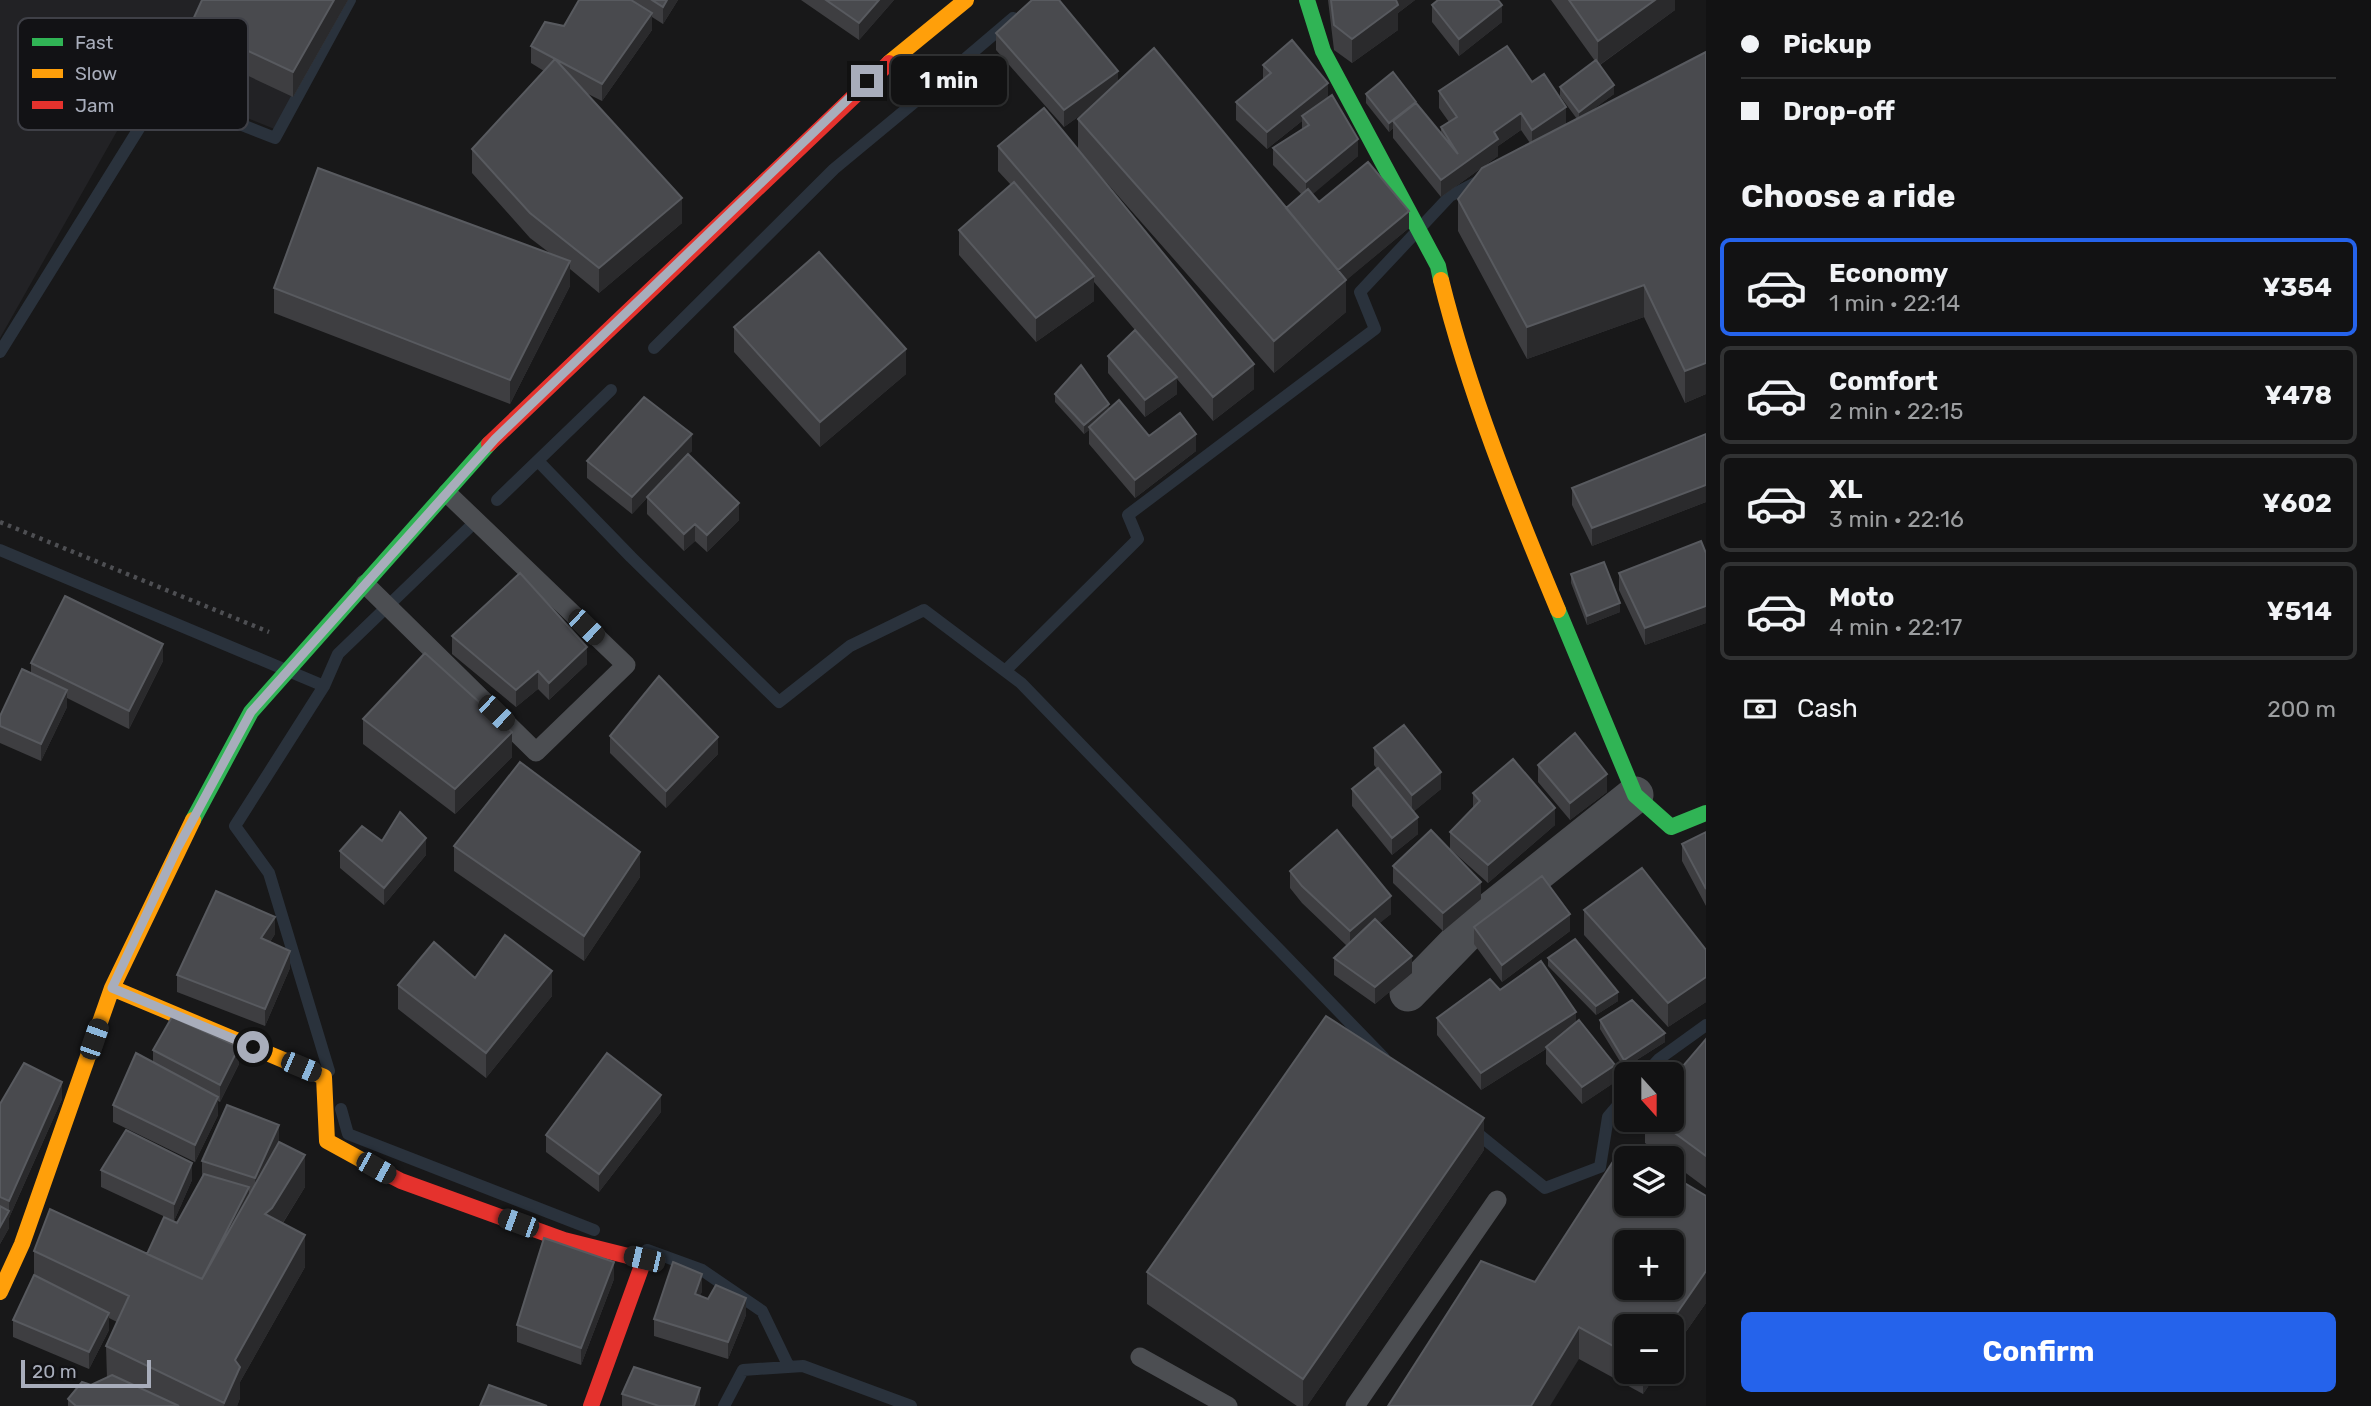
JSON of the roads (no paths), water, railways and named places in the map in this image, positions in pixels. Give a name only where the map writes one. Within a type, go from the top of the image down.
[{"type":"street","points":[[1307,0],[1323,51],[1438,266],[1457,344],[1519,516],[1635,795],[1671,827],[1706,813]]},
{"type":"street","points":[[0,1292],[22,1244],[112,988],[183,838],[251,712],[505,429],[867,81],[957,2]]},
{"type":"street","points":[[1408,993],[1481,918],[1635,795]]},
{"type":"street","points":[[112,988],[324,1077],[327,1141],[401,1181],[564,1240],[644,1259],[591,1406]]},
{"type":"lane","points":[[365,584],[536,752],[626,665],[447,493]]},
{"type":"lane","points":[[1355,1406],[1497,1200]]},
{"type":"lane","points":[[1140,1357],[1228,1406]]},
{"type":"waterway","points":[[248,127],[275,138],[350,0]]},
{"type":"waterway","points":[[966,58],[1013,18]]},
{"type":"waterway","points":[[654,348],[834,169],[945,77]]},
{"type":"waterway","points":[[0,352],[138,130]]},
{"type":"waterway","points":[[1005,671],[1138,539],[1128,515],[1375,329],[1360,292],[1450,196],[1481,180]]},
{"type":"waterway","points":[[497,500],[611,390]]},
{"type":"waterway","points":[[538,461],[631,557],[779,702],[850,646],[924,610],[1021,683],[1384,1058]]},
{"type":"waterway","points":[[329,1071],[269,873],[235,826],[324,686],[338,654],[476,521]]},
{"type":"waterway","points":[[0,550],[324,686]]},
{"type":"waterway","points":[[1656,1062],[1706,1025]]},
{"type":"waterway","points":[[341,1109],[348,1134],[594,1230]]},
{"type":"waterway","points":[[1472,1129],[1545,1188],[1600,1167],[1608,1117],[1614,1110]]},
{"type":"waterway","points":[[647,1250],[702,1270],[762,1311],[789,1367]]},
{"type":"waterway","points":[[724,1406],[743,1370],[803,1366],[911,1406]]}]
